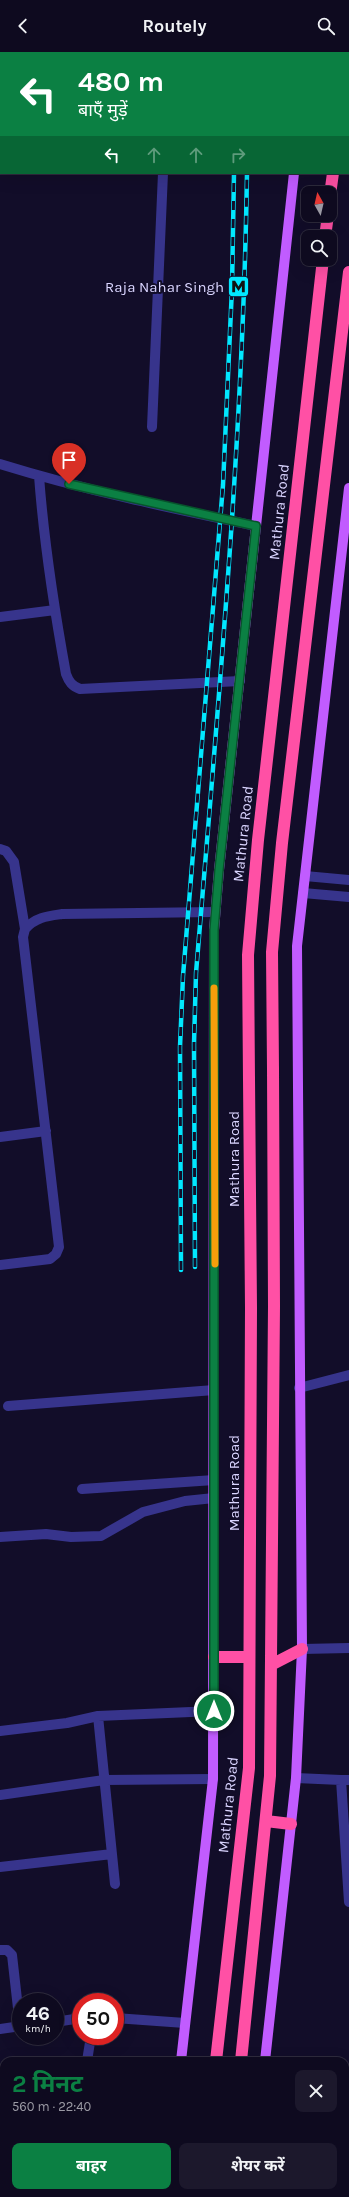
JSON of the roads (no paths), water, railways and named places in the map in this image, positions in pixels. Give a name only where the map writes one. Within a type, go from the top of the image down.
[{"type":"highway","points":[[331,186],[332,174]]},
{"type":"highway","name":"Mathura Road","points":[[216,2057],[249,1768],[251,1308],[248,955],[257,848],[322,266]]},
{"type":"highway","points":[[241,2057],[270,1776],[274,1314],[272,952],[282,843],[349,272]]},
{"type":"highway","points":[[272,1665],[302,1649]]},
{"type":"highway","points":[[214,1657],[250,1657]]},
{"type":"highway","points":[[266,1821],[291,1824]]},
{"type":"main road","points":[[181,2057],[214,1779],[215,912],[294,174]]},
{"type":"main road","points":[[265,2057],[296,1778],[302,1649],[297,946],[349,488]]},
{"type":"street","points":[[152,427],[163,174]]},
{"type":"street","points":[[0,464],[39,476],[144,502],[256,526]]},
{"type":"street","points":[[39,476],[43,528],[55,610],[66,674],[69,682],[74,687],[80,689],[240,681]]},
{"type":"street","points":[[0,617],[55,610]]},
{"type":"street","points":[[0,849],[6,851],[14,862],[25,929],[23,937],[59,1246],[56,1254],[50,1259],[0,1265]]},
{"type":"street","points":[[305,876],[349,880]]},
{"type":"street","points":[[303,893],[349,898]]},
{"type":"street","points":[[25,929],[32,921],[43,917],[62,914],[215,912]]},
{"type":"street","points":[[0,1137],[46,1131]]},
{"type":"street","points":[[299,1388],[349,1375]]},
{"type":"street","points":[[8,1406],[214,1390]]},
{"type":"street","points":[[82,1489],[214,1480]]},
{"type":"street","points":[[0,1538],[46,1534],[71,1538],[101,1536],[143,1512],[185,1501],[214,1498]]},
{"type":"street","points":[[302,1649],[349,1648]]},
{"type":"street","points":[[0,1731],[66,1723],[98,1716],[214,1711]]},
{"type":"street","points":[[98,1716],[115,1884]]},
{"type":"street","points":[[296,1778],[345,1780],[349,1902]]},
{"type":"street","points":[[0,1795],[104,1780],[214,1779]]},
{"type":"street","points":[[0,1867],[112,1854]]},
{"type":"street","points":[[0,1950],[7,1950],[12,1955],[17,1993]]},
{"type":"street","points":[[124,2019],[185,2023]]},
{"type":"street","points":[[0,2029],[12,2027]]},
{"type":"street","points":[[88,2057],[90,2045]]},
{"type":"railway","points":[[181,1270],[180,1047],[183,976],[223,485],[232,288],[234,174]]},
{"type":"railway","points":[[195,1267],[194,1044],[196,973],[221,673],[235,473],[245,273],[247,174]]},
{"type":"place","name":"Raja Nahar Singh","points":[[239,287]]}]
